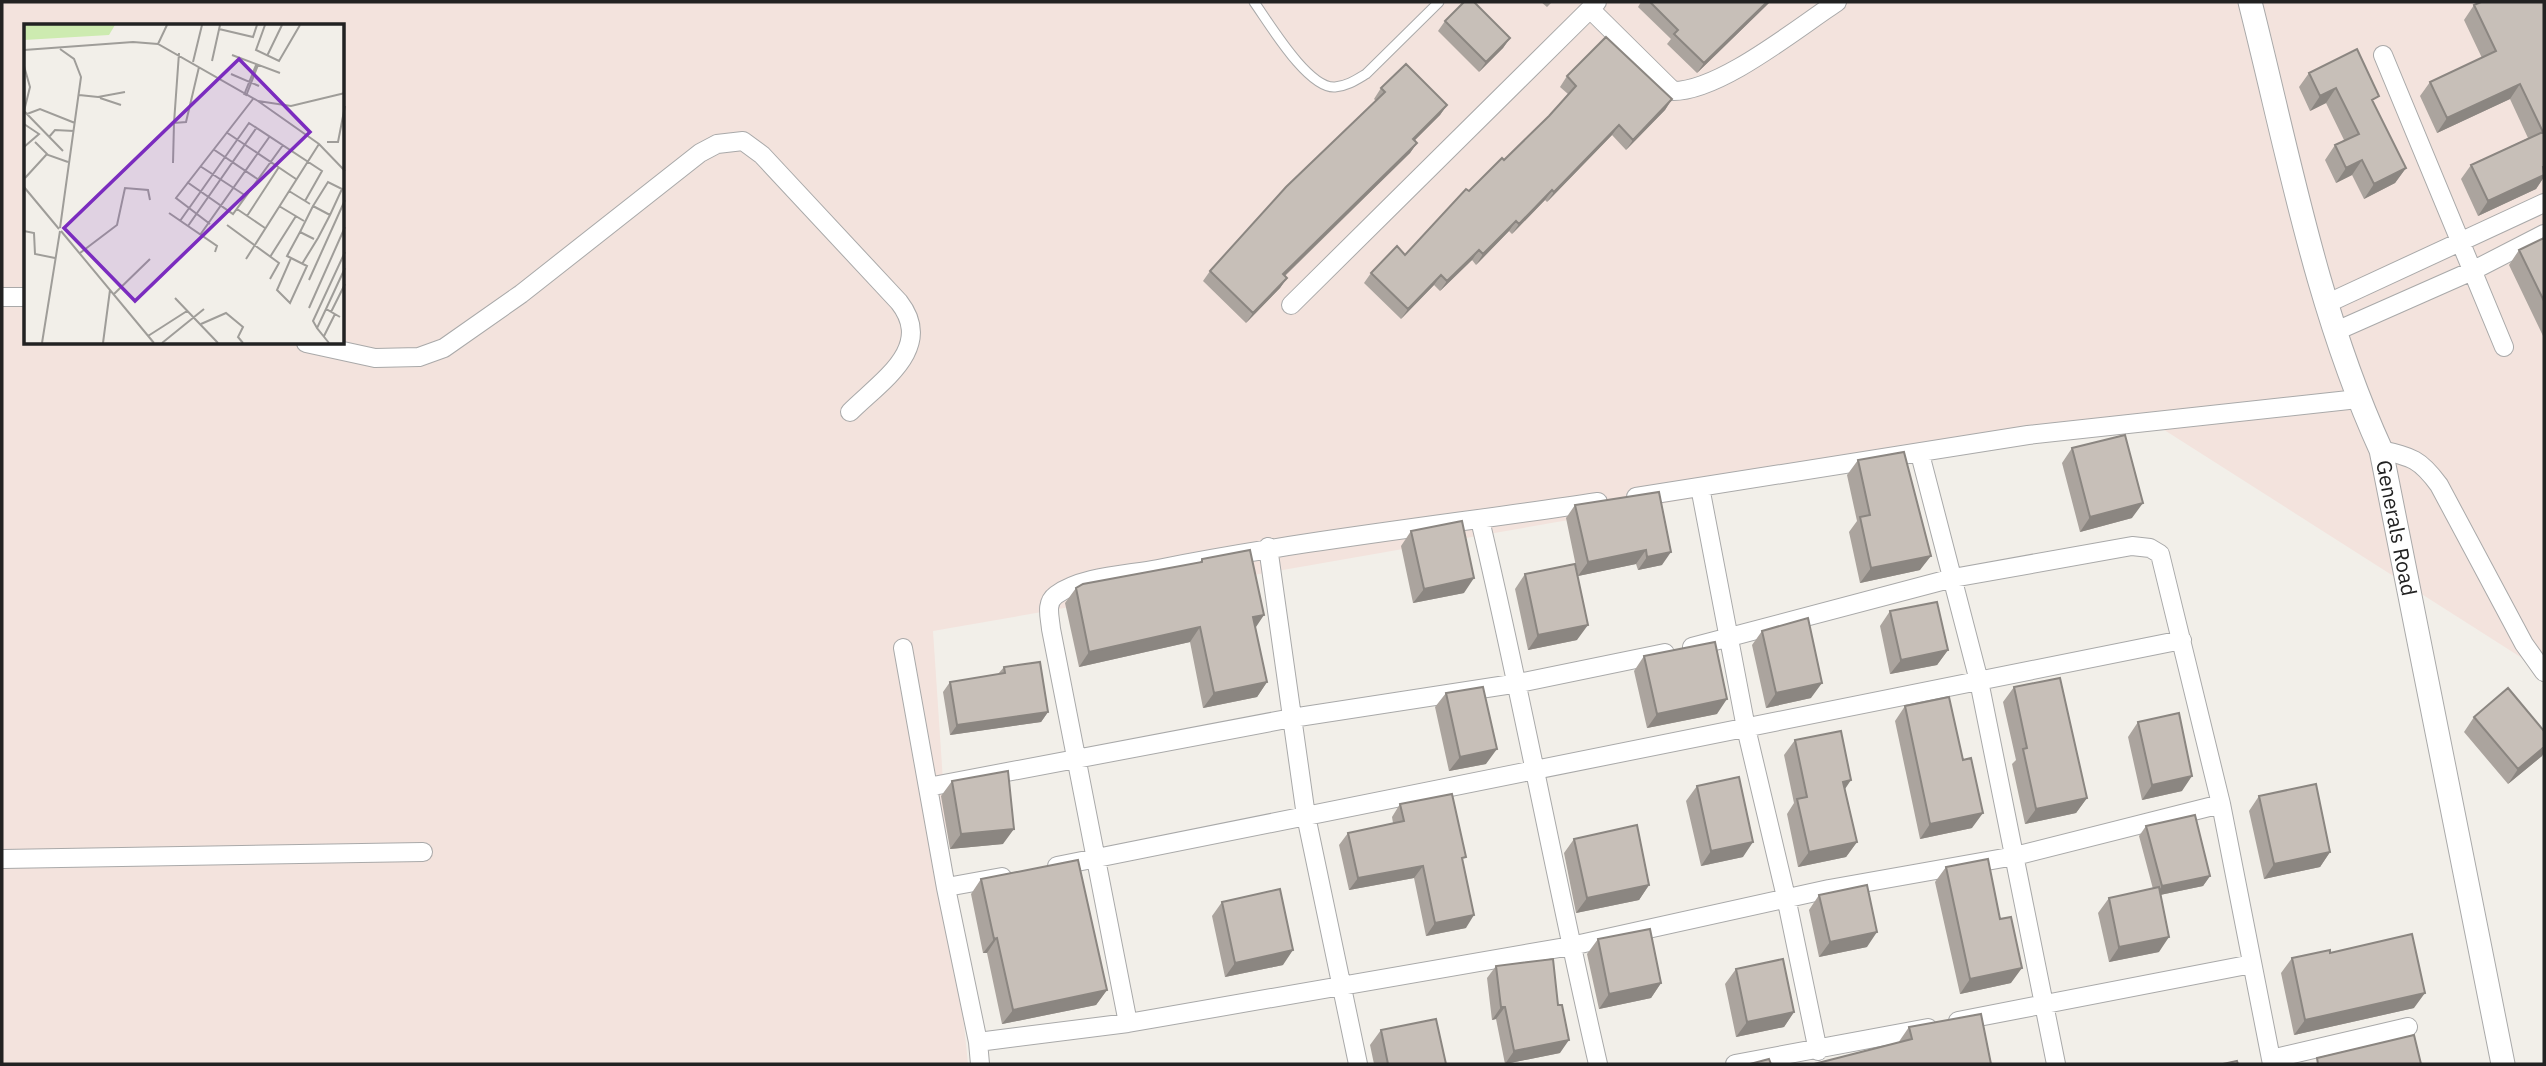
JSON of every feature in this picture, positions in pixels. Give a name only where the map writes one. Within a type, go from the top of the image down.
[{"type":"street","points":[[1291,305],[1594,5],[1673,91],[1689,91],[1720,78],[1836,2]]},
{"type":"street","name":"Generals Road","points":[[2250,2],[2334,332],[2358,398],[2381,450],[2503,1064]]},
{"type":"street","points":[[2383,55],[2504,347]]},
{"type":"street","points":[[315,345],[375,358],[419,357],[444,348],[521,294],[700,153],[717,144],[743,141],[771,164],[899,302],[912,321],[911,346],[903,359],[850,412]]},
{"type":"street","points":[[2326,304],[2544,203]]},
{"type":"street","points":[[2334,332],[2473,271],[2544,234]]},
{"type":"street","points":[[2,298],[24,297]]},
{"type":"street","points":[[1129,1024],[1051,629],[1048,604],[1053,596],[1069,587],[1268,547],[1480,520],[1920,454],[2028,435],[2358,398]]},
{"type":"street","points":[[2381,450],[2410,457],[2424,464],[2440,485],[2525,644],[2544,672]]},
{"type":"street","points":[[1920,454],[1979,681],[2056,1064]]},
{"type":"street","points":[[1700,487],[1746,728],[1786,897],[1818,1051]]},
{"type":"street","points":[[1480,520],[1519,683],[1534,770],[1598,1064]]},
{"type":"street","points":[[1268,547],[1306,816],[1359,1064]]},
{"type":"street","points":[[928,787],[1292,718],[1519,683],[1729,640],[1953,578],[2132,547],[2150,548],[2160,554],[2166,571],[2221,804],[2272,1061],[2408,1027]]},
{"type":"street","points":[[1043,869],[2182,640]]},
{"type":"street","points":[[903,648],[980,1064]]},
{"type":"street","points":[[978,1042],[1129,1024],[1571,946],[1786,897],[2015,856],[2221,804]]},
{"type":"street","points":[[2,859],[423,852]]},
{"type":"street","points":[[947,887],[1016,874]]},
{"type":"street","points":[[1735,1064],[1818,1051],[2043,1003],[2252,964]]},
{"type":"lane","points":[[1254,2],[1293,56],[1320,83],[1334,87],[1352,83],[1366,74],[1439,2]]},
{"type":"shaded area","points":[[2,2],[2544,2],[2544,672],[2147,419],[933,631],[950,886],[968,1064],[2,1064]]},
{"type":"building","points":[[1464,2],[1474,2],[1510,38],[1486,62],[1445,21]]},
{"type":"building","points":[[1650,2],[1767,2],[1704,63],[1674,34],[1678,30]]},
{"type":"building","points":[[2481,2],[2544,2],[2544,175],[2488,201],[2471,165],[2543,132],[2520,84],[2447,118],[2430,82],[2496,51],[2474,5]]},
{"type":"building","points":[[1606,37],[1672,99],[1633,140],[1619,125],[1519,224],[1516,221],[1483,254],[1479,250],[1447,281],[1441,275],[1408,309],[1371,273],[1397,246],[1405,255],[1466,189],[1469,191],[1549,116],[1576,86],[1567,76]]},
{"type":"building","points":[[2357,49],[2379,96],[2372,100],[2406,168],[2374,184],[2362,160],[2346,168],[2335,145],[2359,134],[2336,88],[2320,96],[2309,73]]},
{"type":"building","points":[[1406,64],[1447,105],[1413,139],[1417,143],[1283,274],[1287,278],[1253,313],[1210,271],[1286,187],[1385,92],[1381,88]]},
{"type":"building","points":[[2544,238],[2544,301],[2519,250]]},
{"type":"building","points":[[2125,435],[2143,503],[2090,517],[2072,448]]},
{"type":"building","points":[[1904,452],[1931,556],[1871,568],[1860,517],[1870,515],[1858,460]]},
{"type":"building","points":[[1659,492],[1671,552],[1647,557],[1646,550],[1588,562],[1575,505]]},
{"type":"building","points":[[1462,521],[1474,578],[1424,589],[1411,531]]},
{"type":"building","points":[[1250,550],[1264,615],[1253,617],[1267,682],[1214,693],[1200,627],[1089,652],[1076,588],[1083,584],[1202,562],[1202,559]]},
{"type":"building","points":[[1575,564],[1588,625],[1538,635],[1525,574]]},
{"type":"building","points":[[1937,602],[1948,650],[1901,660],[1890,611]]},
{"type":"building","points":[[1808,618],[1822,683],[1776,693],[1762,631]]},
{"type":"building","points":[[1715,642],[1727,699],[1657,714],[1644,656]]},
{"type":"building","points":[[1040,662],[1048,712],[957,725],[950,682],[1005,673],[1004,667]]},
{"type":"building","points":[[2060,678],[2087,798],[2036,809],[2023,749],[2027,748],[2014,687]]},
{"type":"building","points":[[1483,687],[1497,749],[1460,757],[1446,693]]},
{"type":"building","points":[[2508,688],[2544,731],[2544,747],[2518,769],[2474,717]]},
{"type":"building","points":[[1949,697],[1963,760],[1971,758],[1983,813],[1930,824],[1905,706]]},
{"type":"building","points":[[2179,713],[2192,776],[2152,785],[2138,722]]},
{"type":"building","points":[[1841,731],[1851,780],[1843,782],[1857,842],[1809,852],[1797,799],[1807,797],[1795,740]]},
{"type":"building","points":[[1008,771],[1014,829],[961,834],[952,781]]},
{"type":"building","points":[[1739,777],[1753,842],[1711,851],[1697,786]]},
{"type":"building","points":[[2316,784],[2330,852],[2274,864],[2259,796]]},
{"type":"building","points":[[1452,794],[1466,857],[1462,858],[1474,915],[1435,923],[1423,866],[1358,878],[1348,833],[1404,821],[1400,804]]},
{"type":"building","points":[[2195,815],[2210,876],[2162,886],[2146,826]]},
{"type":"building","points":[[1637,825],[1649,885],[1587,898],[1574,839]]},
{"type":"building","points":[[1988,859],[2000,919],[2011,917],[2022,968],[1970,979],[1946,867]]},
{"type":"building","points":[[1078,860],[1107,990],[1013,1010],[981,879]]},
{"type":"building","points":[[1867,885],[1877,932],[1830,942],[1819,895]]},
{"type":"building","points":[[2159,887],[2169,937],[2119,947],[2109,898]]},
{"type":"building","points":[[1280,889],[1293,950],[1235,963],[1222,902]]},
{"type":"building","points":[[1650,929],[1661,983],[1609,994],[1598,939]]},
{"type":"building","points":[[2412,934],[2425,993],[2305,1020],[2292,958],[2330,950],[2330,953]]},
{"type":"building","points":[[1553,959],[1558,1005],[1562,1005],[1569,1040],[1514,1051],[1505,1007],[1501,1007],[1496,966]]},
{"type":"building","points":[[1783,959],[1794,1012],[1747,1022],[1736,969]]},
{"type":"building","points":[[1981,1014],[1991,1064],[1814,1064],[1912,1039],[1909,1027]]},
{"type":"building","points":[[1436,1019],[1446,1064],[1388,1064],[1381,1030]]},
{"type":"building","points":[[2414,1035],[2421,1064],[2318,1064],[2317,1058]]},
{"type":"building","points":[[1769,1059],[1771,1064],[1750,1064]]}]
